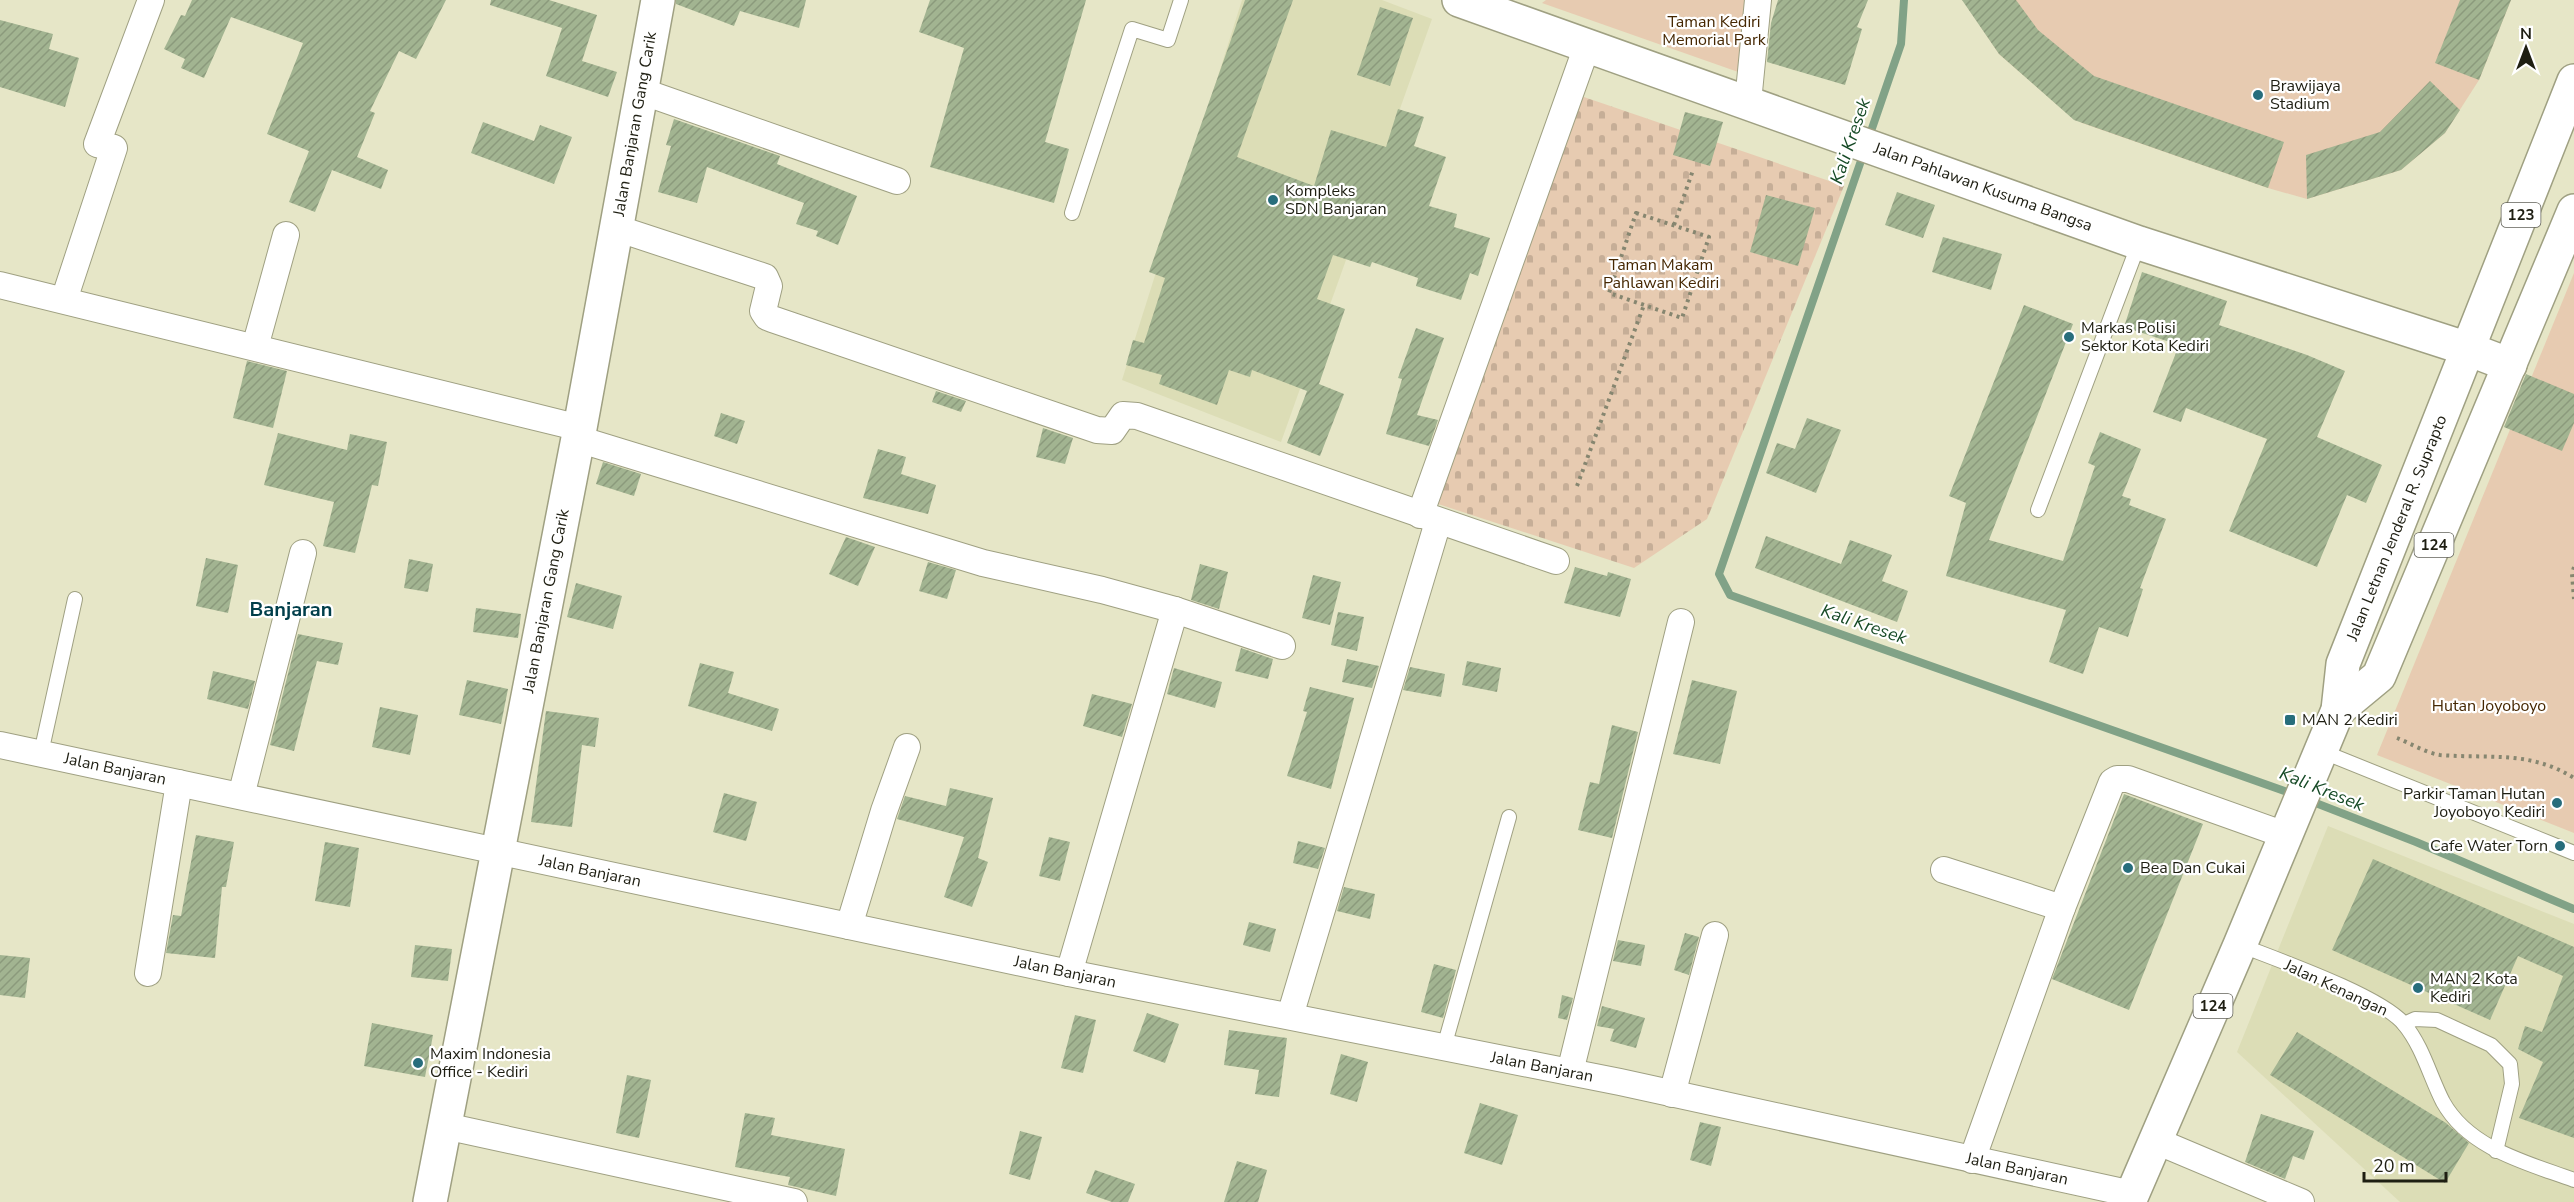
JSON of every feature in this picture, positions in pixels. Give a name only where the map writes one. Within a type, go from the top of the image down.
[{"type":"main road","name":"Jalan Banjaran Gang Carik","points":[[430,1202],[579,433],[658,0]]},
{"type":"main road","name":"Jalan Pahlawan Kusuma Bangsa","points":[[1481,3],[1587,46],[2139,243],[2468,349],[2510,365]]},
{"type":"main road","name":"123","points":[[2468,349],[2574,81]]},
{"type":"main road","name":"Jalan Letnan Jenderal R. Suprapto","points":[[2338,710],[2379,676],[2574,211]]},
{"type":"main road","name":"Jalan Letnan Jenderal R. Suprapto","points":[[2130,1198],[2240,945],[2338,710],[2343,664],[2468,349]]},
{"type":"street","points":[[64,300],[114,148],[97,144],[151,0]]},
{"type":"street","points":[[1748,102],[1758,0]]},
{"type":"street","points":[[1290,1016],[1429,519],[1587,46]]},
{"type":"street","points":[[641,91],[897,181]]},
{"type":"street","points":[[616,228],[762,275],[768,280],[769,286],[763,310],[767,317],[772,319],[1097,430],[1112,431],[1123,415],[1137,416],[1429,519],[1556,561]]},
{"type":"street","points":[[255,347],[286,235]]},
{"type":"street","points":[[0,285],[255,347],[579,433],[983,563],[1102,590],[1175,610],[1282,646]]},
{"type":"street","points":[[240,796],[303,552]]},
{"type":"street","points":[[1069,973],[1175,610]]},
{"type":"street","points":[[1570,1072],[1681,622]]},
{"type":"street","name":"Jalan Banjaran","points":[[0,745],[1069,973],[1570,1072],[1972,1160],[2130,1198]]},
{"type":"street","points":[[849,926],[884,811],[907,747]]},
{"type":"street","points":[[1972,1160],[2062,908],[2107,789],[2112,782],[2117,779],[2128,779],[2290,823]]},
{"type":"street","points":[[148,973],[179,783]]},
{"type":"street","points":[[1944,870],[2062,908]]},
{"type":"street","points":[[1672,1094],[1715,935]]},
{"type":"street","points":[[445,1126],[794,1202]]},
{"type":"street","points":[[2154,1140],[2301,1202]]},
{"type":"lane","points":[[1072,213],[1132,28],[1168,40],[1181,0]]},
{"type":"lane","points":[[2038,510],[2139,243]]},
{"type":"lane","points":[[41,753],[75,599]]},
{"type":"lane","points":[[2318,757],[2574,853]]},
{"type":"lane","points":[[1444,1047],[1509,817]]},
{"type":"lane","name":"Jalan Kenangan","points":[[2240,945],[2381,1006],[2404,1024],[2424,1058],[2444,1104],[2464,1128],[2496,1151],[2574,1180]]},
{"type":"lane","points":[[2404,1024],[2415,1019],[2437,1020],[2492,1045],[2510,1064],[2512,1084],[2496,1151]]},
{"type":"path","points":[[1674,225],[1693,170]]},
{"type":"path","points":[[1636,213],[1674,225],[1709,237],[1682,318],[1609,293],[1636,213]]},
{"type":"path","points":[[1577,486],[1644,305]]},
{"type":"path","points":[[2574,567],[2572,574],[2574,599]]},
{"type":"path","points":[[2397,738],[2437,755],[2519,757],[2558,768],[2574,778]]},
{"type":"shaded area","name":"Kompleks SDN Banjaran","points":[[1242,0],[1382,0],[1432,19],[1281,442],[1122,380]]},
{"type":"shaded area","name":"MAN 2 Kota Kediri","points":[[2328,826],[2574,924],[2574,1202],[2400,1202],[2237,1052]]},
{"type":"green space","name":"Taman Kediri Memorial Park","points":[[1546,0],[1746,0],[1741,73],[1542,3]]},
{"type":"green space","name":"Brawijaya Stadium","points":[[1964,0],[2511,0],[2479,80],[2445,133],[2401,170],[2307,199],[2268,188],[2082,123],[2062,109],[1999,54]]},
{"type":"green space","name":"Taman Makam Pahlawan Kediri","points":[[1581,96],[1844,186],[1707,519],[1634,568],[1435,503]]},
{"type":"green space","name":"Hutan Joyoboyo","points":[[2574,273],[2574,833],[2377,755]]},
{"type":"building","points":[[192,0],[446,0],[416,59],[399,51],[370,111],[375,113],[357,157],[388,170],[381,189],[332,170],[315,212],[289,202],[309,151],[267,134],[303,43],[231,17],[204,78],[181,68],[185,59],[164,49],[181,15],[185,16]]},
{"type":"building","points":[[491,0],[549,0],[597,15],[582,61],[617,72],[608,97],[546,76],[562,28],[490,5]]},
{"type":"building","points":[[676,0],[806,0],[799,28],[740,11],[734,26],[676,4]]},
{"type":"building","points":[[930,0],[1086,0],[1045,142],[1069,149],[1054,203],[930,167],[964,48],[919,32]]},
{"type":"building","name":"Kompleks SDN Banjaran","points":[[1245,0],[1293,0],[1237,157],[1314,186],[1331,130],[1386,147],[1398,109],[1424,117],[1414,146],[1446,157],[1429,206],[1457,214],[1454,227],[1490,238],[1478,276],[1470,273],[1461,300],[1416,286],[1418,278],[1372,262],[1370,267],[1333,255],[1317,299],[1345,309],[1319,384],[1344,394],[1320,456],[1287,443],[1307,391],[1252,370],[1250,377],[1229,370],[1217,405],[1159,384],[1162,375],[1126,365],[1133,340],[1144,343],[1165,278],[1149,272]]},
{"type":"building","points":[[1778,0],[1868,0],[1857,27],[1862,29],[1845,85],[1767,62],[1771,23]]},
{"type":"building","points":[[1962,0],[2016,0],[2038,30],[2094,76],[2284,142],[2268,188],[2074,120],[1999,54]]},
{"type":"building","points":[[2460,0],[2511,0],[2479,80],[2435,63]]},
{"type":"building","points":[[1380,7],[1413,18],[1390,86],[1357,75]]},
{"type":"building","points":[[0,20],[53,34],[49,49],[79,58],[65,107],[0,87]]},
{"type":"building","points":[[2430,81],[2460,110],[2445,133],[2401,170],[2307,199],[2306,155],[2380,132]]},
{"type":"building","points":[[1685,112],[1723,122],[1710,166],[1673,155]]},
{"type":"building","points":[[674,119],[780,156],[777,164],[857,196],[838,245],[816,236],[818,231],[796,224],[804,203],[707,167],[697,203],[658,192],[671,146],[666,145]]},
{"type":"building","points":[[483,122],[534,141],[540,125],[572,137],[554,184],[471,153]]},
{"type":"building","points":[[1897,192],[1935,205],[1923,238],[1885,225]]},
{"type":"building","points":[[1766,195],[1815,208],[1798,266],[1750,252]]},
{"type":"building","points":[[1943,237],[2002,254],[1991,290],[1932,272]]},
{"type":"building","points":[[2142,272],[2227,301],[2219,325],[2307,355],[2345,371],[2317,437],[2382,465],[2366,503],[2347,495],[2317,567],[2229,531],[2267,439],[2186,408],[2181,422],[2153,412],[2179,345],[2124,327]]},
{"type":"building","points":[[2024,305],[2073,324],[1989,540],[2063,561],[2095,466],[2088,463],[2100,432],[2141,449],[2122,496],[2131,499],[2129,505],[2166,519],[2140,588],[2143,589],[2128,637],[2099,627],[2083,674],[2049,662],[2066,610],[1946,576],[1966,503],[1949,496]]},
{"type":"building","points":[[1416,328],[1444,338],[1417,415],[1438,420],[1429,446],[1386,434],[1402,379],[1398,378]]},
{"type":"building","points":[[247,361],[287,371],[273,428],[233,418]]},
{"type":"building","points":[[2526,374],[2574,394],[2574,423],[2562,451],[2504,427]]},
{"type":"building","points":[[936,391],[966,401],[961,412],[932,402]]},
{"type":"building","points":[[721,413],[745,421],[737,444],[714,436]]},
{"type":"building","points":[[1807,418],[1841,430],[1816,493],[1766,473],[1777,443],[1795,449]]},
{"type":"building","points":[[1043,428],[1073,438],[1065,464],[1036,457]]},
{"type":"building","points":[[278,433],[347,450],[350,434],[387,442],[378,486],[372,485],[355,553],[323,546],[334,502],[264,485]]},
{"type":"building","points":[[878,449],[906,457],[901,474],[936,485],[928,514],[863,498]]},
{"type":"building","points":[[603,462],[641,474],[634,496],[596,484]]},
{"type":"building","points":[[1766,536],[1841,564],[1850,540],[1892,555],[1882,581],[1908,591],[1897,622],[1755,568]]},
{"type":"building","points":[[846,537],[875,547],[858,586],[829,574]]},
{"type":"building","points":[[206,558],[238,565],[228,613],[196,606]]},
{"type":"building","points":[[409,559],[433,564],[428,592],[404,588]]},
{"type":"building","points":[[928,562],[956,570],[947,599],[919,591]]},
{"type":"building","points":[[1200,564],[1228,572],[1219,609],[1191,600]]},
{"type":"building","points":[[1575,567],[1607,576],[1608,572],[1631,579],[1620,617],[1564,603]]},
{"type":"building","points":[[1313,575],[1341,582],[1330,625],[1302,618]]},
{"type":"building","points":[[576,583],[622,596],[613,629],[567,617]]},
{"type":"building","points":[[476,608],[521,614],[518,638],[473,632]]},
{"type":"building","points":[[1338,612],[1364,617],[1357,651],[1331,645]]},
{"type":"building","points":[[298,634],[343,643],[338,665],[317,661],[294,751],[270,745]]},
{"type":"building","points":[[1241,648],[1273,659],[1268,679],[1235,671]]},
{"type":"building","points":[[1347,659],[1379,666],[1372,688],[1342,682]]},
{"type":"building","points":[[1467,661],[1501,668],[1497,692],[1462,685]]},
{"type":"building","points":[[700,663],[734,672],[728,693],[779,709],[772,731],[688,706]]},
{"type":"building","points":[[1410,667],[1445,674],[1441,697],[1403,690]]},
{"type":"building","points":[[1174,668],[1222,682],[1215,708],[1167,694]]},
{"type":"building","points":[[213,671],[255,681],[248,709],[207,699]]},
{"type":"building","points":[[467,680],[508,689],[501,724],[459,715]]},
{"type":"building","points":[[1692,680],[1737,691],[1720,764],[1673,754]]},
{"type":"building","points":[[1310,687],[1354,698],[1331,789],[1287,776],[1307,712],[1303,711]]},
{"type":"building","points":[[1092,694],[1132,704],[1122,737],[1083,726]]},
{"type":"building","points":[[380,707],[418,715],[410,755],[372,747]]},
{"type":"building","points":[[546,711],[599,718],[595,747],[582,745],[572,827],[531,822]]},
{"type":"building","points":[[1612,725],[1638,732],[1612,838],[1578,830],[1590,782],[1599,784]]},
{"type":"building","points":[[950,788],[993,798],[978,858],[988,862],[972,907],[944,897],[964,837],[897,819],[905,796],[946,806]]},
{"type":"building","points":[[724,793],[757,802],[746,841],[713,832]]},
{"type":"building","points":[[2124,794],[2203,824],[2129,1010],[2052,979]]},
{"type":"building","points":[[196,835],[234,842],[226,887],[222,887],[215,958],[166,953],[173,915],[181,916]]},
{"type":"building","points":[[1049,837],[1070,842],[1060,881],[1039,876]]},
{"type":"building","points":[[1298,841],[1325,848],[1318,869],[1293,863]]},
{"type":"building","points":[[325,842],[359,848],[350,907],[315,901]]},
{"type":"building","points":[[2373,859],[2574,947],[2574,1138],[2519,1118],[2543,1062],[2518,1049],[2525,1026],[2542,1032],[2563,976],[2518,956],[2490,1020],[2332,950]]},
{"type":"building","points":[[1344,887],[1375,894],[1370,919],[1337,911]]},
{"type":"building","points":[[1249,922],[1276,929],[1270,952],[1243,945]]},
{"type":"building","points":[[1685,933],[1699,937],[1689,975],[1674,970]]},
{"type":"building","points":[[1618,940],[1645,945],[1641,966],[1613,961]]},
{"type":"building","points":[[415,945],[452,949],[448,981],[411,977]]},
{"type":"building","points":[[0,955],[30,958],[25,998],[0,995]]},
{"type":"building","points":[[1434,964],[1456,970],[1443,1018],[1421,1012]]},
{"type":"building","points":[[1562,995],[1573,998],[1567,1020],[1558,1018]]},
{"type":"building","points":[[1602,1006],[1645,1018],[1636,1048],[1610,1041],[1614,1029],[1597,1026]]},
{"type":"building","points":[[1147,1013],[1179,1024],[1165,1063],[1133,1051]]},
{"type":"building","points":[[1075,1015],[1096,1020],[1083,1073],[1061,1068]]},
{"type":"building","points":[[372,1023],[433,1035],[425,1077],[364,1066]]},
{"type":"building","points":[[1229,1030],[1287,1038],[1279,1097],[1255,1094],[1259,1070],[1224,1065]]},
{"type":"building","points":[[2297,1032],[2446,1123],[2469,1143],[2445,1183],[2270,1075]]},
{"type":"building","points":[[1341,1054],[1368,1062],[1357,1102],[1330,1094]]},
{"type":"building","points":[[627,1075],[651,1080],[639,1138],[616,1133]]},
{"type":"building","points":[[1480,1103],[1518,1115],[1502,1165],[1464,1153]]},
{"type":"building","points":[[745,1113],[775,1118],[771,1135],[845,1149],[836,1196],[788,1185],[790,1177],[735,1167]]},
{"type":"building","points":[[2261,1114],[2314,1131],[2304,1160],[2293,1156],[2285,1179],[2245,1162]]},
{"type":"building","points":[[1700,1122],[1721,1127],[1711,1166],[1690,1160]]},
{"type":"building","points":[[1020,1131],[1042,1137],[1030,1180],[1009,1174]]},
{"type":"building","points":[[1237,1161],[1267,1170],[1258,1202],[1224,1202]]},
{"type":"building","points":[[1095,1170],[1135,1184],[1128,1202],[1112,1202],[1086,1193]]},
{"type":"waterway","name":"Kali Kresek","points":[[1868,140],[1901,44],[1904,0]]},
{"type":"waterway","name":"Kali Kresek","points":[[1864,152],[1719,574],[1730,595],[2296,795]]},
{"type":"waterway","name":"Kali Kresek","points":[[2308,800],[2416,842],[2574,909]]},
{"type":"place","name":"Brawijaya Stadium","points":[[2258,95]]},
{"type":"place","name":"Kompleks SDN Banjaran","points":[[1273,200]]},
{"type":"place","name":"Markas Polisi Sektor Kota Kediri","points":[[2069,337]]},
{"type":"place","name":"MAN 2 Kediri","points":[[2290,720]]},
{"type":"place","name":"Parkir Taman Hutan Joyoboyo Kediri","points":[[2557,803]]},
{"type":"place","name":"Cafe Water Torn","points":[[2560,846]]},
{"type":"place","name":"Bea Dan Cukai","points":[[2128,868]]},
{"type":"place","name":"MAN 2 Kota Kediri","points":[[2418,988]]},
{"type":"place","name":"Maxim Indonesia Office - Kediri","points":[[418,1063]]},
{"type":"district","name":"Banjaran","points":[[291,609]]}]
